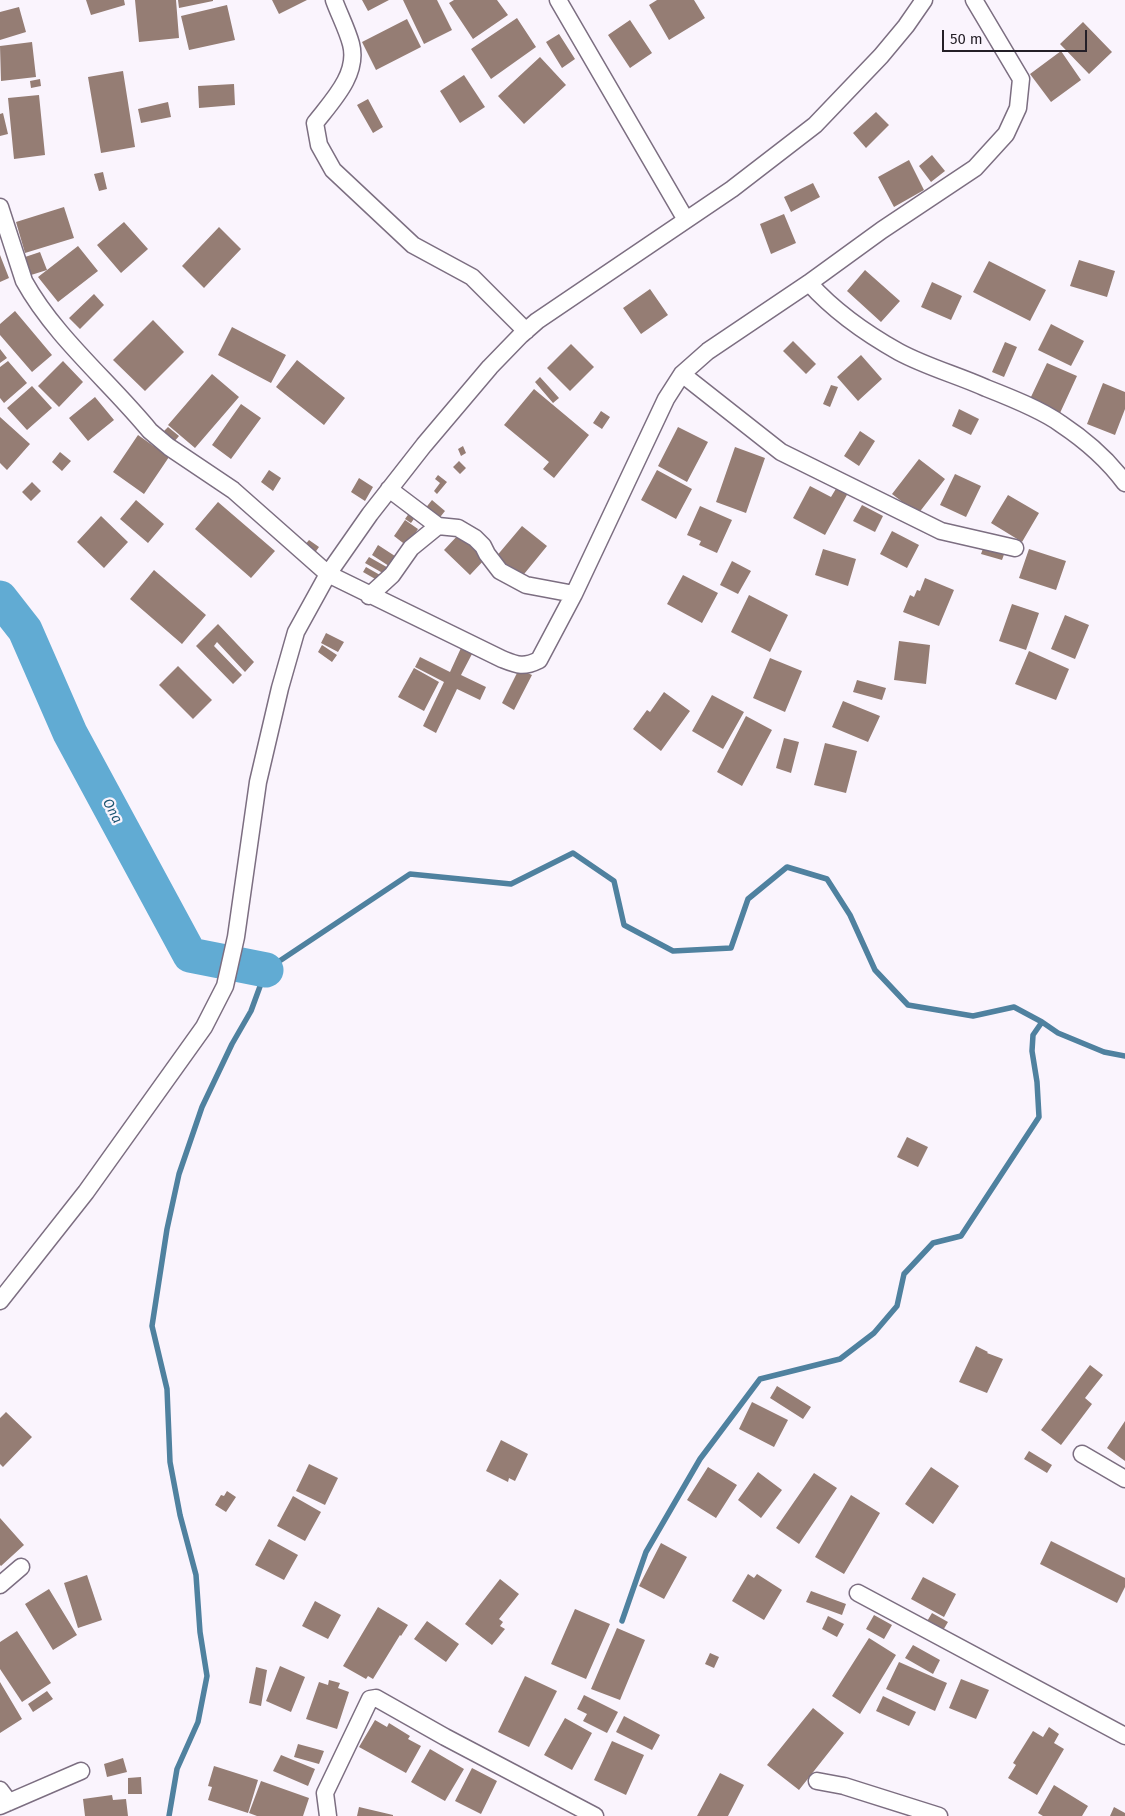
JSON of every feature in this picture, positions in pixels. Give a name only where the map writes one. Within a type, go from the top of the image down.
[{"type":"street","points":[[334,0],[352,45],[352,63],[348,77],[315,123],[319,146],[333,170],[413,245],[472,277],[526,331]]},
{"type":"street","points":[[558,0],[686,220]]},
{"type":"street","points":[[0,1301],[86,1192],[204,1028],[225,986],[236,937],[258,782],[280,688],[296,632],[328,574],[370,514],[490,367],[521,335],[537,321],[732,189],[815,125],[881,56],[906,26],[924,0]]},
{"type":"street","points":[[0,207],[24,281],[55,326],[150,431],[169,447],[233,490],[328,574],[369,596],[502,659],[528,666],[538,660],[574,594],[662,407],[682,374],[708,351],[975,168],[1006,134],[1018,108],[1021,80],[974,0]]},
{"type":"street","points":[[809,283],[834,310],[899,352],[922,363],[986,387],[1061,423],[1110,463],[1125,482]]},
{"type":"street","points":[[682,374],[782,452],[941,531],[1015,548]]},
{"type":"street","points":[[389,489],[438,526],[458,528],[467,532],[483,546],[500,571],[526,586],[574,594]]},
{"type":"street","points":[[369,596],[392,575],[411,548],[438,526]]},
{"type":"street","points":[[1082,1454],[1125,1479]]},
{"type":"street","points":[[0,1585],[21,1567]]},
{"type":"street","points":[[858,1593],[1125,1736]]},
{"type":"street","points":[[328,1816],[325,1793],[370,1699],[376,1698],[445,1737],[595,1816]]},
{"type":"street","points":[[3,1799],[81,1771]]},
{"type":"street","points":[[816,1781],[844,1786],[940,1816]]},
{"type":"street","points":[[559,1797],[564,1816]]},
{"type":"building","points":[[86,0],[124,0],[125,5],[91,15]]},
{"type":"building","points":[[135,0],[176,0],[179,38],[139,42]]},
{"type":"building","points":[[178,0],[213,0],[213,1],[179,8]]},
{"type":"building","points":[[272,0],[307,0],[279,14]]},
{"type":"building","points":[[362,0],[389,0],[368,11]]},
{"type":"building","points":[[403,0],[437,0],[452,30],[424,44]]},
{"type":"building","points":[[454,0],[497,0],[508,15],[473,39],[449,3]]},
{"type":"building","points":[[657,0],[694,0],[705,18],[669,40],[649,5]]},
{"type":"building","points":[[227,5],[235,40],[189,50],[181,16]]},
{"type":"building","points":[[19,7],[26,32],[0,40],[0,12]]},
{"type":"building","points":[[517,18],[536,47],[491,79],[471,49]]},
{"type":"building","points":[[407,19],[421,47],[376,70],[362,42]]},
{"type":"building","points":[[630,20],[652,53],[630,68],[608,35]]},
{"type":"building","points":[[1083,22],[1112,52],[1089,74],[1060,44]]},
{"type":"building","points":[[559,34],[575,59],[562,68],[546,42]]},
{"type":"building","points":[[32,42],[36,77],[1,81],[0,46]]},
{"type":"building","points":[[1061,51],[1081,80],[1051,102],[1030,74]]},
{"type":"building","points":[[540,57],[566,85],[524,124],[498,96]]},
{"type":"building","points":[[123,71],[135,147],[101,153],[88,77]]},
{"type":"building","points":[[464,75],[485,107],[460,123],[440,91]]},
{"type":"building","points":[[40,79],[41,86],[31,88],[30,81]]},
{"type":"building","points":[[234,84],[235,105],[199,108],[198,86]]},
{"type":"building","points":[[39,95],[45,155],[14,159],[8,98]]},
{"type":"building","points":[[368,99],[383,127],[373,133],[357,105]]},
{"type":"building","points":[[168,102],[171,117],[141,123],[138,109]]},
{"type":"building","points":[[876,112],[889,125],[866,148],[853,133]]},
{"type":"building","points":[[3,113],[8,134],[0,136],[0,114]]},
{"type":"building","points":[[932,155],[945,171],[931,182],[919,166]]},
{"type":"building","points":[[909,160],[924,190],[894,207],[878,177]]},
{"type":"building","points":[[103,172],[107,189],[99,191],[94,174]]},
{"type":"building","points":[[813,183],[820,197],[791,212],[784,197]]},
{"type":"building","points":[[64,207],[74,238],[25,253],[16,222]]},
{"type":"building","points":[[784,214],[796,243],[771,254],[760,224]]},
{"type":"building","points":[[124,222],[148,249],[121,273],[97,245]]},
{"type":"building","points":[[219,227],[241,249],[204,288],[182,266]]},
{"type":"building","points":[[78,246],[98,271],[58,302],[38,277]]},
{"type":"building","points":[[40,252],[47,270],[31,275],[25,257]]},
{"type":"building","points":[[0,255],[9,278],[0,282]]},
{"type":"building","points":[[1079,260],[1115,271],[1107,297],[1070,286]]},
{"type":"building","points":[[989,261],[1046,290],[1030,321],[973,292]]},
{"type":"building","points":[[865,270],[900,301],[881,322],[847,291]]},
{"type":"building","points":[[932,282],[962,296],[951,320],[921,307]]},
{"type":"building","points":[[650,289],[668,315],[641,334],[623,308]]},
{"type":"building","points":[[94,294],[104,305],[80,329],[69,318]]},
{"type":"building","points":[[15,311],[52,355],[32,372],[0,335],[0,324]]},
{"type":"building","points":[[153,320],[184,352],[145,391],[113,360]]},
{"type":"building","points":[[1051,324],[1084,341],[1071,366],[1038,350]]},
{"type":"building","points":[[232,327],[286,355],[271,383],[218,355]]},
{"type":"building","points":[[793,341],[816,364],[806,374],[783,351]]},
{"type":"building","points":[[1005,342],[1017,347],[1004,377],[992,372]]},
{"type":"building","points":[[571,344],[594,367],[570,391],[547,368]]},
{"type":"building","points":[[0,349],[7,358],[0,363]]},
{"type":"building","points":[[861,355],[882,379],[858,401],[837,377]]},
{"type":"building","points":[[297,360],[345,398],[324,425],[276,387]]},
{"type":"building","points":[[8,361],[27,383],[4,403],[0,398],[0,367]]},
{"type":"building","points":[[63,361],[83,382],[59,407],[38,386]]},
{"type":"building","points":[[1047,363],[1077,376],[1060,413],[1030,399]]},
{"type":"building","points":[[212,374],[239,397],[195,448],[168,425]]},
{"type":"building","points":[[540,377],[559,398],[553,403],[535,382]]},
{"type":"building","points":[[1103,383],[1125,392],[1125,409],[1115,435],[1087,424]]},
{"type":"building","points":[[831,385],[838,387],[830,407],[823,404]]},
{"type":"building","points":[[32,386],[52,408],[27,430],[7,408]]},
{"type":"building","points":[[534,389],[589,435],[554,478],[543,469],[549,462],[504,425]]},
{"type":"building","points":[[95,397],[114,420],[88,441],[69,418]]},
{"type":"building","points":[[241,404],[261,418],[231,459],[212,445]]},
{"type":"building","points":[[959,409],[979,419],[971,435],[952,426]]},
{"type":"building","points":[[601,411],[610,417],[602,429],[593,423]]},
{"type":"building","points":[[0,417],[30,444],[7,470],[0,463]]},
{"type":"building","points":[[168,427],[179,436],[173,443],[162,433]]},
{"type":"building","points":[[678,427],[708,442],[687,482],[658,466]]},
{"type":"building","points":[[860,431],[875,441],[859,466],[844,456]]},
{"type":"building","points":[[138,435],[169,457],[144,494],[113,472]]},
{"type":"building","points":[[463,446],[466,453],[461,456],[458,449]]},
{"type":"building","points":[[735,447],[765,458],[746,513],[716,502]]},
{"type":"building","points":[[60,452],[71,461],[62,471],[52,462]]},
{"type":"building","points":[[919,459],[945,479],[918,514],[892,494]]},
{"type":"building","points":[[459,461],[466,468],[460,474],[453,467]]},
{"type":"building","points":[[269,470],[281,478],[273,491],[261,482]]},
{"type":"building","points":[[657,470],[692,489],[676,519],[641,500]]},
{"type":"building","points":[[955,474],[981,486],[966,517],[940,505]]},
{"type":"building","points":[[438,475],[447,482],[437,494],[434,491],[440,483],[435,479]]},
{"type":"building","points":[[359,478],[373,487],[365,501],[351,492]]},
{"type":"building","points":[[32,482],[41,491],[31,501],[22,492]]},
{"type":"building","points":[[810,486],[831,497],[837,487],[848,493],[825,535],[793,518]]},
{"type":"building","points":[[1008,495],[1039,513],[1022,542],[991,523]]},
{"type":"building","points":[[136,500],[164,524],[148,543],[120,519]]},
{"type":"building","points":[[432,500],[445,511],[437,521],[424,510]]},
{"type":"building","points":[[218,502],[275,551],[251,578],[195,529]]},
{"type":"building","points":[[862,505],[883,516],[875,532],[853,521]]},
{"type":"building","points":[[700,506],[732,520],[717,553],[699,545],[701,541],[687,535]]},
{"type":"building","points":[[410,512],[416,516],[411,523],[405,519]]},
{"type":"building","points":[[101,516],[128,542],[104,568],[77,542]]},
{"type":"building","points":[[405,520],[418,529],[407,546],[394,536]]},
{"type":"building","points":[[522,526],[547,546],[520,579],[495,558]]},
{"type":"building","points":[[892,531],[919,545],[907,568],[880,554]]},
{"type":"building","points":[[460,533],[486,558],[470,575],[444,550]]},
{"type":"building","points":[[309,540],[319,547],[314,554],[304,546]]},
{"type":"building","points":[[985,543],[1006,549],[1002,560],[981,554]]},
{"type":"building","points":[[378,545],[398,558],[392,568],[372,555]]},
{"type":"building","points":[[823,549],[856,559],[848,586],[815,575]]},
{"type":"building","points":[[1029,549],[1066,561],[1056,590],[1019,578]]},
{"type":"building","points":[[369,557],[392,570],[388,576],[365,563]]},
{"type":"building","points":[[732,561],[751,571],[738,594],[720,585]]},
{"type":"building","points":[[366,567],[380,575],[377,580],[363,572]]},
{"type":"building","points":[[154,570],[206,615],[182,644],[130,599]]},
{"type":"building","points":[[683,575],[718,593],[702,623],[667,604]]},
{"type":"building","points":[[925,578],[954,590],[939,626],[903,612],[910,595],[914,597],[917,590],[920,591]]},
{"type":"building","points":[[749,595],[788,615],[770,652],[731,632]]},
{"type":"building","points":[[1012,604],[1039,613],[1026,650],[999,641]]},
{"type":"building","points":[[1065,615],[1089,625],[1075,659],[1051,649]]},
{"type":"building","points":[[218,624],[254,662],[245,672],[217,642],[214,646],[242,675],[233,684],[196,646]]},
{"type":"building","points":[[326,633],[344,642],[338,652],[321,643]]},
{"type":"building","points":[[899,641],[930,645],[926,684],[894,680]]},
{"type":"building","points":[[322,645],[337,655],[332,662],[318,652]]},
{"type":"building","points":[[461,648],[472,654],[461,675],[486,687],[480,700],[457,689],[436,733],[423,726],[444,682],[415,667],[420,657],[450,672]]},
{"type":"building","points":[[1029,651],[1069,669],[1056,700],[1015,684]]},
{"type":"building","points":[[770,658],[802,671],[785,712],[753,698]]},
{"type":"building","points":[[178,666],[212,700],[193,719],[159,685]]},
{"type":"building","points":[[414,668],[439,682],[424,711],[398,697]]},
{"type":"building","points":[[519,669],[532,675],[514,710],[502,703]]},
{"type":"building","points":[[857,680],[886,688],[882,700],[853,692]]},
{"type":"building","points":[[664,692],[690,711],[661,751],[633,729],[647,710],[650,712]]},
{"type":"building","points":[[712,695],[744,712],[723,749],[692,731]]},
{"type":"building","points":[[843,701],[880,716],[868,742],[832,727]]},
{"type":"building","points":[[746,716],[772,730],[742,786],[717,772]]},
{"type":"building","points":[[784,738],[799,742],[791,773],[776,768]]},
{"type":"building","points":[[825,743],[857,751],[846,793],[814,785]]},
{"type":"building","points":[[907,1137],[928,1147],[918,1167],[897,1157]]},
{"type":"building","points":[[976,1346],[987,1353],[1003,1359],[987,1393],[959,1382]]},
{"type":"building","points":[[1090,1365],[1103,1375],[1085,1398],[1092,1404],[1061,1445],[1041,1430]]},
{"type":"building","points":[[777,1386],[811,1407],[803,1419],[770,1398]]},
{"type":"building","points":[[752,1402],[788,1420],[774,1447],[739,1429]]},
{"type":"building","points":[[6,1412],[32,1437],[3,1467],[0,1464],[0,1418]]},
{"type":"building","points":[[1125,1421],[1125,1461],[1107,1448]]},
{"type":"building","points":[[501,1440],[528,1454],[515,1481],[509,1478],[508,1482],[486,1471]]},
{"type":"building","points":[[1029,1451],[1052,1465],[1047,1473],[1024,1459]]},
{"type":"building","points":[[309,1464],[338,1478],[325,1505],[296,1491]]},
{"type":"building","points":[[708,1467],[737,1485],[716,1518],[687,1500]]},
{"type":"building","points":[[931,1467],[959,1486],[933,1524],[905,1504]]},
{"type":"building","points":[[758,1472],[782,1490],[761,1518],[738,1500]]},
{"type":"building","points":[[814,1473],[837,1488],[799,1544],[776,1528]]},
{"type":"building","points":[[227,1491],[236,1497],[226,1512],[215,1505],[221,1495],[224,1496]]},
{"type":"building","points":[[851,1495],[880,1513],[844,1574],[815,1557]]},
{"type":"building","points":[[293,1496],[321,1512],[305,1541],[277,1526]]},
{"type":"building","points":[[0,1518],[24,1545],[1,1566],[0,1565]]},
{"type":"building","points":[[269,1539],[298,1555],[284,1580],[255,1565]]},
{"type":"building","points":[[1051,1541],[1125,1578],[1125,1587],[1117,1603],[1040,1564]]},
{"type":"building","points":[[661,1543],[687,1557],[664,1599],[639,1586]]},
{"type":"building","points":[[748,1574],[754,1578],[757,1574],[782,1590],[764,1620],[732,1601]]},
{"type":"building","points":[[87,1575],[102,1620],[78,1628],[64,1583]]},
{"type":"building","points":[[923,1577],[956,1594],[944,1617],[911,1599]]},
{"type":"building","points":[[500,1579],[519,1594],[499,1619],[503,1622],[500,1626],[505,1629],[492,1645],[465,1624]]},
{"type":"building","points":[[49,1589],[77,1635],[53,1650],[25,1604]]},
{"type":"building","points":[[811,1591],[846,1604],[842,1615],[806,1602]]},
{"type":"building","points":[[315,1601],[341,1615],[328,1639],[302,1626]]},
{"type":"building","points":[[378,1607],[408,1625],[373,1679],[368,1676],[366,1679],[343,1666]]},
{"type":"building","points":[[575,1609],[610,1624],[586,1679],[551,1664]]},
{"type":"building","points":[[932,1613],[948,1622],[942,1632],[926,1623]]},
{"type":"building","points":[[874,1615],[892,1625],[884,1639],[866,1629]]},
{"type":"building","points":[[828,1616],[844,1624],[837,1637],[822,1629]]},
{"type":"building","points":[[427,1621],[459,1644],[446,1662],[414,1639]]},
{"type":"building","points":[[617,1628],[645,1640],[620,1700],[591,1689]]},
{"type":"building","points":[[17,1631],[51,1683],[22,1702],[0,1669],[0,1642]]},
{"type":"building","points":[[869,1638],[896,1655],[860,1714],[832,1696]]},
{"type":"building","points":[[913,1645],[940,1660],[933,1674],[905,1658]]},
{"type":"building","points":[[710,1653],[719,1657],[714,1668],[705,1664]]},
{"type":"building","points":[[899,1662],[947,1683],[935,1711],[886,1689]]},
{"type":"building","points":[[280,1666],[305,1677],[291,1712],[266,1701]]},
{"type":"building","points":[[256,1667],[267,1670],[261,1706],[249,1703]]},
{"type":"building","points":[[525,1676],[557,1691],[529,1747],[498,1732]]},
{"type":"building","points":[[961,1679],[989,1690],[976,1719],[949,1708]]},
{"type":"building","points":[[329,1680],[340,1683],[338,1688],[349,1692],[337,1729],[306,1719],[319,1682],[328,1685]]},
{"type":"building","points":[[0,1682],[22,1719],[0,1733]]},
{"type":"building","points":[[47,1691],[53,1699],[33,1712],[28,1704]]},
{"type":"building","points":[[584,1695],[618,1712],[607,1733],[583,1721],[587,1714],[577,1709]]},
{"type":"building","points":[[883,1696],[916,1712],[909,1726],[876,1711]]},
{"type":"building","points":[[813,1708],[844,1733],[799,1790],[767,1765]]},
{"type":"building","points":[[624,1716],[660,1735],[652,1750],[616,1732]]},
{"type":"building","points":[[565,1718],[592,1733],[572,1770],[544,1755]]},
{"type":"building","points":[[375,1720],[387,1727],[389,1723],[410,1736],[408,1739],[421,1746],[406,1773],[359,1747]]},
{"type":"building","points":[[1049,1727],[1059,1734],[1054,1743],[1064,1749],[1037,1795],[1008,1778],[1016,1765],[1013,1763],[1033,1731],[1043,1737]]},
{"type":"building","points":[[612,1741],[644,1755],[626,1795],[594,1780]]},
{"type":"building","points":[[298,1744],[324,1751],[319,1764],[294,1757]]},
{"type":"building","points":[[430,1749],[464,1769],[445,1801],[411,1782]]},
{"type":"building","points":[[281,1755],[315,1769],[308,1786],[273,1771]]},
{"type":"building","points":[[123,1758],[127,1772],[107,1777],[104,1764]]},
{"type":"building","points":[[214,1766],[258,1780],[248,1813],[208,1800],[212,1787],[208,1786]]},
{"type":"building","points":[[472,1768],[497,1781],[481,1814],[455,1801]]},
{"type":"building","points":[[720,1773],[744,1785],[728,1816],[697,1816]]},
{"type":"building","points":[[141,1777],[142,1794],[128,1794],[128,1778]]},
{"type":"building","points":[[261,1781],[309,1798],[303,1816],[257,1816],[249,1813]]},
{"type":"building","points":[[1054,1785],[1088,1806],[1082,1816],[1043,1816],[1038,1813]]},
{"type":"building","points":[[112,1795],[113,1800],[126,1799],[128,1816],[85,1816],[83,1799]]},
{"type":"building","points":[[359,1807],[393,1815],[393,1816],[357,1816]]},
{"type":"building","points":[[1114,1807],[1125,1813],[1125,1816],[1110,1816]]},
{"type":"waterway","name":"Ona","points":[[0,598],[25,630],[70,733],[190,955],[266,970]]},
{"type":"waterway","points":[[169,1816],[177,1769],[198,1722],[207,1676],[200,1632],[196,1575],[180,1515],[170,1462],[167,1389],[152,1326],[167,1229],[179,1174],[202,1107],[232,1044],[251,1011],[266,970],[410,874],[511,884],[573,853],[614,881],[624,925],[673,951],[731,948],[748,899],[787,867],[827,879],[850,915],[875,970],[908,1005],[973,1016],[1014,1007],[1058,1033],[1104,1052],[1125,1056]]},
{"type":"waterway","points":[[622,1621],[646,1552],[700,1459],[760,1379],[840,1359],[874,1333],[897,1306],[904,1274],[933,1243],[961,1236],[1039,1117],[1037,1082],[1032,1051],[1033,1035],[1042,1022]]}]
